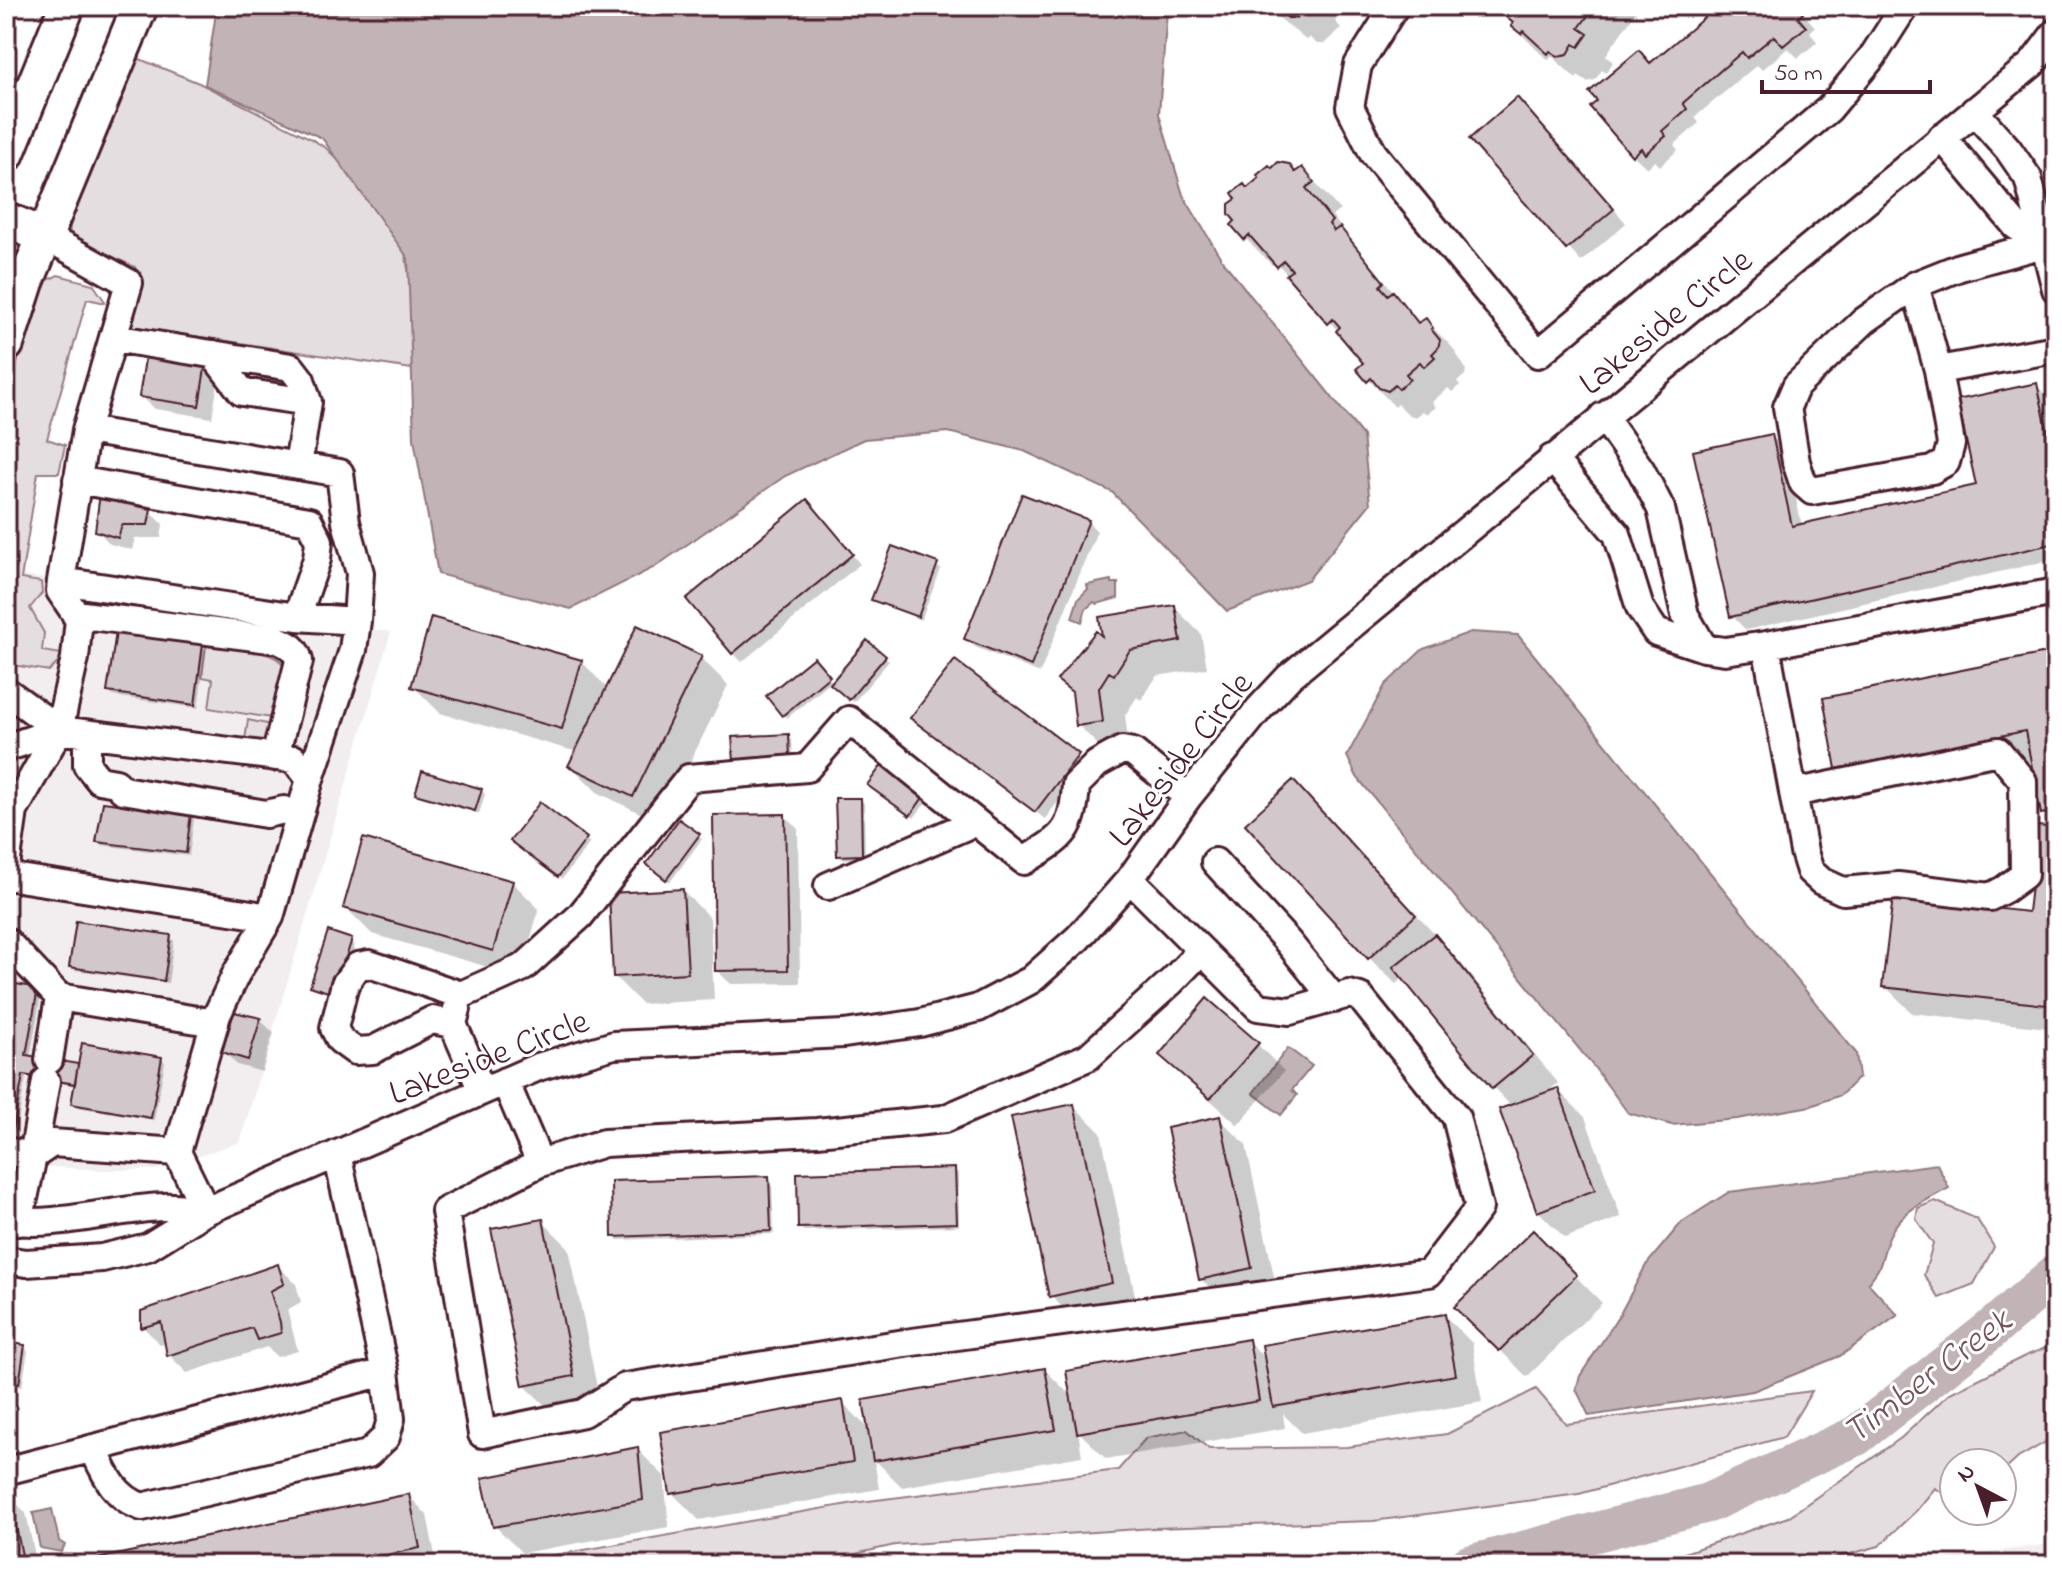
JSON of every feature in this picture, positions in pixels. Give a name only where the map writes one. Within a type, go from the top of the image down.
[{"type":"main road","points":[[6,155],[67,6]]},
{"type":"main road","points":[[6,344],[26,282],[140,6]]},
{"type":"main road","points":[[6,220],[45,236]]},
{"type":"street","points":[[1395,6],[1358,65],[1350,107],[1373,153],[1538,354],[1829,109],[1873,56],[1905,6]]},
{"type":"street","name":"Lakeside Circle","points":[[6,1260],[26,1263],[102,1258],[148,1247],[206,1211],[493,1086],[538,1067],[614,1045],[844,1034],[920,1023],[978,1008],[1031,980],[1078,938],[1130,879],[1188,797],[1289,677],[2032,64],[2056,32]]},
{"type":"street","points":[[1974,111],[2008,149],[2028,178],[2056,289]]},
{"type":"street","points":[[1942,137],[2016,226],[2043,244]]},
{"type":"street","points":[[6,866],[14,811],[59,730],[75,658],[79,619],[60,591],[61,581],[86,430],[129,283],[45,236]]},
{"type":"street","points":[[1915,285],[1938,370],[1951,444],[1946,462],[1932,470],[1812,491],[1803,483],[1796,462],[1787,407],[1796,386],[1834,346],[1889,301],[1915,285],[1960,267],[2043,244]]},
{"type":"street","points":[[113,338],[291,367],[301,380],[308,402],[298,466]]},
{"type":"street","points":[[1938,370],[2056,349]]},
{"type":"street","points":[[1603,416],[1641,470],[1661,509],[1685,615],[1704,648]]},
{"type":"street","points":[[86,430],[340,473],[346,522],[360,573],[353,650],[310,779],[292,812],[270,917],[236,974],[215,1023],[177,1152],[206,1211]]},
{"type":"street","points":[[1552,458],[1617,534],[1640,608],[1656,632],[1704,648],[1725,651],[1766,645],[2056,592]]},
{"type":"street","points":[[77,480],[309,521],[319,541],[317,559],[297,617]]},
{"type":"street","points":[[61,581],[297,617],[357,621]]},
{"type":"street","points":[[75,614],[278,640],[290,645],[299,661],[275,757]]},
{"type":"street","points":[[1766,645],[1793,793],[1810,871],[1821,881],[1843,891],[1898,886],[1990,897],[2024,875],[2023,781],[1998,751],[1793,793]]},
{"type":"street","points":[[6,691],[59,730]]},
{"type":"street","points":[[540,1163],[453,1024],[432,1020],[373,1050],[355,1051],[340,1040],[334,1028],[345,984],[358,966],[369,964],[461,995],[524,967],[580,916],[689,778],[807,768],[849,720],[1024,861],[1060,839],[1075,815],[1076,785],[1097,764],[1122,750],[1133,752],[1188,797]]},
{"type":"street","points":[[6,748],[59,730],[294,759],[310,779]]},
{"type":"street","points":[[87,734],[87,765],[99,780],[116,783],[123,790],[266,814],[292,812]]},
{"type":"street","points":[[828,886],[975,822]]},
{"type":"street","points":[[1215,862],[1288,942],[1334,999]]},
{"type":"street","points":[[6,876],[270,917]]},
{"type":"street","points":[[1130,879],[1258,1007],[1290,1011],[1349,994],[1360,997],[1456,1117],[1479,1208],[1429,1273],[921,1341],[625,1387],[583,1413],[482,1434],[445,1211],[540,1163],[604,1143],[817,1132],[944,1119],[1088,1057],[1201,951]]},
{"type":"street","points":[[6,941],[59,997],[215,1023]]},
{"type":"street","points":[[453,1024],[461,995]]},
{"type":"street","points":[[59,997],[33,1156],[13,1221],[165,1206],[206,1211]]},
{"type":"street","points":[[6,1151],[33,1156],[52,1143],[177,1152]]},
{"type":"street","points":[[93,1448],[109,1483],[127,1502],[142,1507],[368,1454],[386,1437],[391,1419],[385,1372],[337,1154]]},
{"type":"street","points":[[6,1471],[385,1372]]},
{"type":"shaded area","points":[[217,6],[1169,6],[1159,114],[1183,195],[1222,260],[1363,436],[1370,504],[1308,580],[1227,611],[1112,492],[1024,451],[948,432],[864,439],[785,476],[655,567],[571,609],[438,574],[414,439],[408,258],[322,138],[205,85]]},
{"type":"shaded area","points":[[137,58],[199,83],[310,138],[326,148],[357,179],[403,243],[416,310],[419,370],[128,326],[140,279],[135,267],[69,234],[72,211]]},
{"type":"shaded area","points":[[58,275],[93,284],[106,303],[87,299],[47,439],[65,445],[59,473],[38,473],[21,579],[41,582],[42,593],[30,608],[44,633],[42,651],[62,654],[61,660],[49,671],[6,664],[6,408],[24,335],[44,282]]},
{"type":"shaded area","points":[[12,574],[391,632],[240,1142],[158,1170],[6,1164],[6,616]]},
{"type":"shaded area","points":[[1111,580],[1118,583],[1118,598],[1097,604],[1094,602],[1086,609],[1082,622],[1072,618],[1078,599],[1088,589],[1087,585]]},
{"type":"shaded area","points":[[1471,632],[1518,635],[1856,1053],[1859,1077],[1841,1095],[1811,1106],[1737,1119],[1672,1125],[1628,1113],[1594,1067],[1357,777],[1347,756],[1385,685],[1423,649]]},
{"type":"shaded area","points":[[206,646],[260,652],[282,662],[288,672],[278,719],[209,708],[213,679],[202,677]]},
{"type":"shaded area","points":[[248,720],[276,726],[264,741],[245,740]]},
{"type":"shaded area","points":[[1288,1048],[1312,1066],[1292,1090],[1297,1095],[1281,1115],[1253,1093]]},
{"type":"shaded area","points":[[1937,1164],[1949,1188],[1911,1210],[1896,1225],[1878,1269],[1868,1283],[1898,1315],[1840,1356],[1753,1391],[1589,1416],[1576,1389],[1580,1376],[1620,1314],[1646,1265],[1682,1222],[1729,1192]]},
{"type":"shaded area","points":[[1935,1201],[1977,1219],[1994,1247],[1974,1284],[1939,1298],[1924,1275],[1933,1244],[1916,1219],[1918,1208]]},
{"type":"shaded area","points":[[2056,1344],[2056,1436],[2018,1458],[2018,1447],[1938,1447],[1938,1490],[1935,1488],[1879,1546],[1810,1565],[1650,1565],[1788,1517],[1901,1438],[1950,1393]]},
{"type":"shaded area","points":[[1536,1389],[1566,1424],[1812,1391],[1784,1437],[1579,1494],[1373,1521],[1154,1528],[895,1545],[806,1565],[497,1565],[860,1502],[1118,1470],[1146,1438],[1187,1430],[1209,1449],[1347,1447],[1447,1434]]},
{"type":"shaded area","points":[[52,1509],[59,1541],[65,1545],[61,1552],[40,1548],[33,1513]]},
{"type":"shaded area","points":[[2056,1543],[2056,1565],[1900,1565]]},
{"type":"building","points":[[1310,6],[1296,18],[1288,18],[1282,12],[1279,16],[1267,7]]},
{"type":"building","points":[[1506,6],[1595,6],[1579,28],[1588,34],[1579,47],[1574,44],[1568,54],[1558,56],[1550,51],[1548,54],[1523,31],[1521,34],[1511,26],[1513,23],[1506,17]]},
{"type":"building","points":[[1695,6],[1798,6],[1803,13],[1798,18],[1806,27],[1783,46],[1774,36],[1747,58],[1742,52],[1683,103],[1687,109],[1662,131],[1666,136],[1645,154],[1641,148],[1632,156],[1590,107],[1597,101],[1589,92],[1639,50],[1650,63],[1705,17]]},
{"type":"building","points":[[1517,97],[1614,209],[1566,250],[1469,139]]},
{"type":"building","points":[[1278,162],[1289,164],[1295,172],[1302,167],[1314,182],[1306,188],[1332,221],[1329,224],[1334,231],[1340,227],[1384,282],[1380,286],[1388,295],[1393,291],[1418,323],[1426,318],[1440,340],[1432,354],[1435,357],[1424,367],[1420,362],[1406,374],[1410,379],[1399,389],[1395,385],[1388,391],[1379,388],[1371,378],[1367,382],[1356,369],[1363,363],[1336,331],[1340,327],[1333,319],[1328,324],[1286,275],[1292,270],[1284,261],[1277,267],[1249,235],[1244,240],[1231,225],[1235,221],[1229,214],[1229,204],[1236,199],[1232,193],[1244,184],[1247,188],[1259,178],[1257,175]]},
{"type":"building","points":[[146,353],[206,362],[199,406],[139,397]]},
{"type":"building","points":[[2037,383],[2056,470],[2056,543],[1730,617],[1693,451],[1772,434],[1792,526],[1976,485],[1957,400]]},
{"type":"building","points":[[123,484],[120,502],[151,509],[148,525],[122,525],[118,538],[95,531],[101,486]]},
{"type":"building","points":[[1022,494],[1089,520],[1031,666],[964,639]]},
{"type":"building","points":[[807,499],[853,554],[732,654],[686,599]]},
{"type":"building","points":[[892,546],[938,563],[918,617],[871,600]]},
{"type":"building","points":[[1175,605],[1181,641],[1130,650],[1114,675],[1109,672],[1099,688],[1103,722],[1076,726],[1072,692],[1057,680],[1096,631],[1102,636],[1099,617]]},
{"type":"building","points":[[431,617],[582,660],[562,729],[411,687]]},
{"type":"building","points":[[637,625],[702,656],[633,797],[568,766]]},
{"type":"building","points":[[116,632],[203,644],[195,705],[107,692]]},
{"type":"building","points":[[867,640],[886,656],[849,700],[830,684]]},
{"type":"building","points":[[2056,651],[2056,811],[2041,814],[2025,731],[1836,769],[1823,698]]},
{"type":"building","points":[[814,657],[830,676],[782,716],[766,696]]},
{"type":"building","points":[[955,660],[1079,754],[1035,812],[910,718]]},
{"type":"building","points":[[789,734],[790,758],[734,761],[732,737]]},
{"type":"building","points":[[882,765],[924,796],[910,816],[867,785]]},
{"type":"building","points":[[422,771],[482,789],[475,811],[415,794]]},
{"type":"building","points":[[1293,780],[1416,915],[1368,959],[1245,824]]},
{"type":"building","points":[[835,798],[861,798],[862,855],[837,856]]},
{"type":"building","points":[[103,802],[191,813],[186,853],[96,842]]},
{"type":"building","points":[[540,802],[587,838],[558,877],[510,841]]},
{"type":"building","points":[[785,814],[788,970],[715,971],[713,815]]},
{"type":"building","points":[[679,819],[700,834],[666,880],[646,864]]},
{"type":"building","points":[[2038,826],[2056,828],[2056,1006],[1882,987],[1893,897],[2028,912]]},
{"type":"building","points":[[363,838],[513,881],[493,951],[343,908]]},
{"type":"building","points":[[683,889],[688,973],[613,977],[609,893]]},
{"type":"building","points":[[76,921],[171,935],[164,981],[69,967]]},
{"type":"building","points":[[328,931],[352,939],[334,994],[310,986]]},
{"type":"building","points":[[1435,934],[1533,1055],[1492,1089],[1393,967]]},
{"type":"building","points":[[16,984],[38,988],[26,1055],[78,1064],[75,1084],[23,1075],[11,1141],[6,1140],[6,1038]]},
{"type":"building","points":[[1207,998],[1259,1043],[1210,1099],[1159,1055]]},
{"type":"building","points":[[234,1012],[261,1018],[248,1060],[222,1052]]},
{"type":"building","points":[[82,1043],[162,1057],[151,1118],[71,1104]]},
{"type":"building","points":[[1558,1088],[1595,1190],[1537,1212],[1499,1109]]},
{"type":"building","points":[[1074,1104],[1112,1283],[1049,1297],[1011,1117]]},
{"type":"building","points":[[1220,1116],[1252,1268],[1199,1280],[1167,1128]]},
{"type":"building","points":[[955,1168],[957,1223],[798,1228],[797,1173]]},
{"type":"building","points":[[769,1176],[771,1231],[612,1237],[611,1181]]},
{"type":"building","points":[[543,1219],[574,1376],[523,1386],[491,1229]]},
{"type":"building","points":[[1533,1230],[1577,1275],[1499,1351],[1454,1307]]},
{"type":"building","points":[[278,1264],[284,1284],[270,1291],[281,1333],[257,1340],[252,1328],[167,1356],[161,1322],[141,1328],[141,1311]]},
{"type":"building","points":[[1445,1314],[1456,1375],[1273,1407],[1262,1345]]},
{"type":"building","points":[[1249,1339],[1259,1401],[1077,1433],[1066,1371]]},
{"type":"building","points":[[6,1342],[25,1345],[19,1384],[6,1382]]},
{"type":"building","points":[[1045,1368],[1056,1430],[873,1461],[863,1400]]},
{"type":"building","points":[[843,1400],[853,1462],[670,1494],[660,1432]]},
{"type":"building","points":[[638,1447],[643,1500],[493,1527],[482,1478]]},
{"type":"building","points":[[9,1493],[24,1565],[6,1565],[6,1494]]},
{"type":"building","points":[[409,1494],[420,1548],[339,1565],[67,1565]]},
{"type":"waterway","name":"Timber Creek","points":[[1469,1565],[1708,1503],[1856,1436],[2056,1274]]}]
